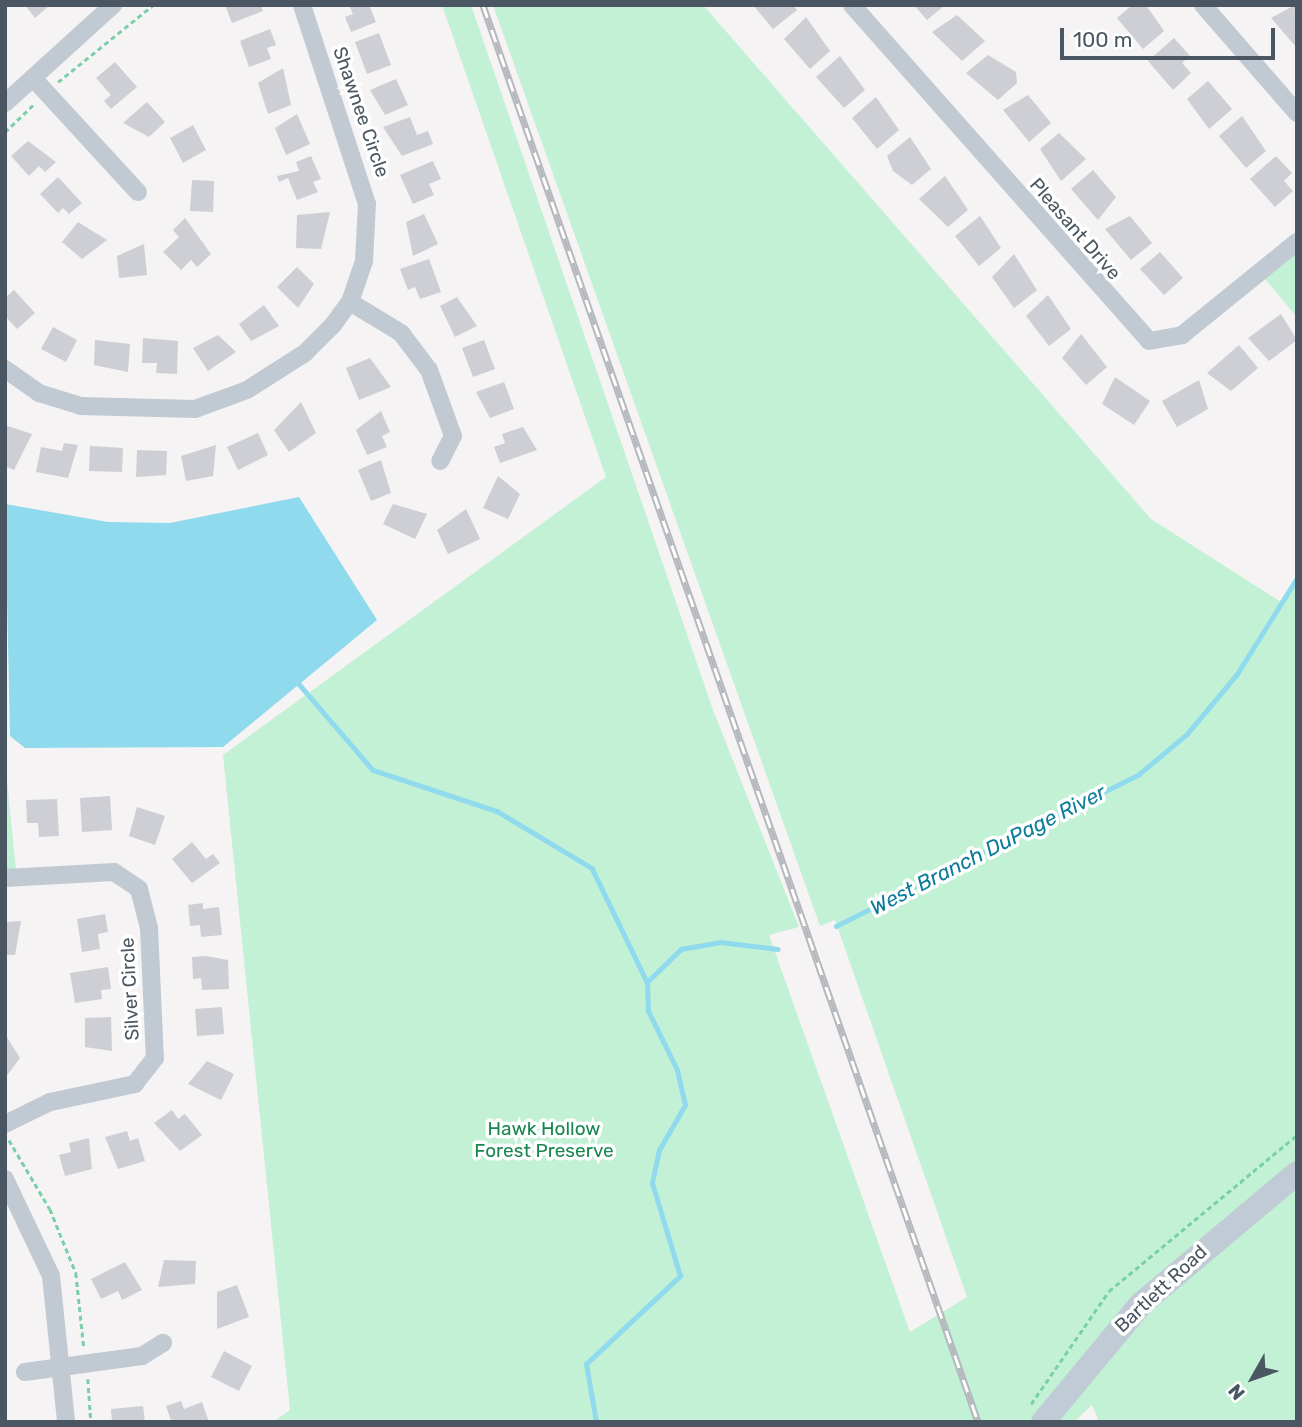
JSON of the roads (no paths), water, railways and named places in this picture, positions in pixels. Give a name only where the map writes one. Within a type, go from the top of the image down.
[{"type":"street","name":"Shawnee Circle","points":[[5,369],[39,393],[81,406],[207,406],[247,390],[305,353],[350,302],[370,236],[366,192],[302,5]]},
{"type":"street","name":"Pleasant Drive","points":[[852,5],[1149,341],[1182,335],[1297,242]]},
{"type":"street","points":[[1203,5],[1297,113]]},
{"type":"street","points":[[5,103],[110,6]]},
{"type":"street","points":[[33,78],[138,192]]},
{"type":"street","points":[[350,302],[401,333],[429,370],[453,436],[440,461]]},
{"type":"street","name":"Silver Circle","points":[[5,878],[114,872],[139,889],[149,928],[155,1058],[135,1084],[50,1102],[5,1124]]},
{"type":"street","name":"Bartlett Road","points":[[1035,1416],[1141,1304],[1297,1173]]},
{"type":"street","points":[[5,1179],[44,1255],[64,1370],[66,1422]]},
{"type":"street","points":[[25,1372],[64,1370],[142,1356],[163,1343]]},
{"type":"water","points":[[299,497],[377,620],[223,747],[25,748],[10,736],[5,504],[108,522],[170,523]]},
{"type":"waterway","name":"West Branch DuPage River","points":[[836,926],[1139,774],[1187,734],[1237,674],[1297,578]]},
{"type":"waterway","points":[[299,684],[373,770],[497,811],[592,868],[647,982]]},
{"type":"waterway","name":"West Branch DuPage River","points":[[596,1422],[586,1364],[680,1276],[652,1183],[659,1150],[685,1105],[677,1070],[648,1011],[647,982],[681,949],[720,942],[778,949]]},
{"type":"railway","points":[[483,5],[978,1422]]},
{"type":"park label","name":"Hawk Hollow Forest Preserve","points":[[544,1140]]}]
